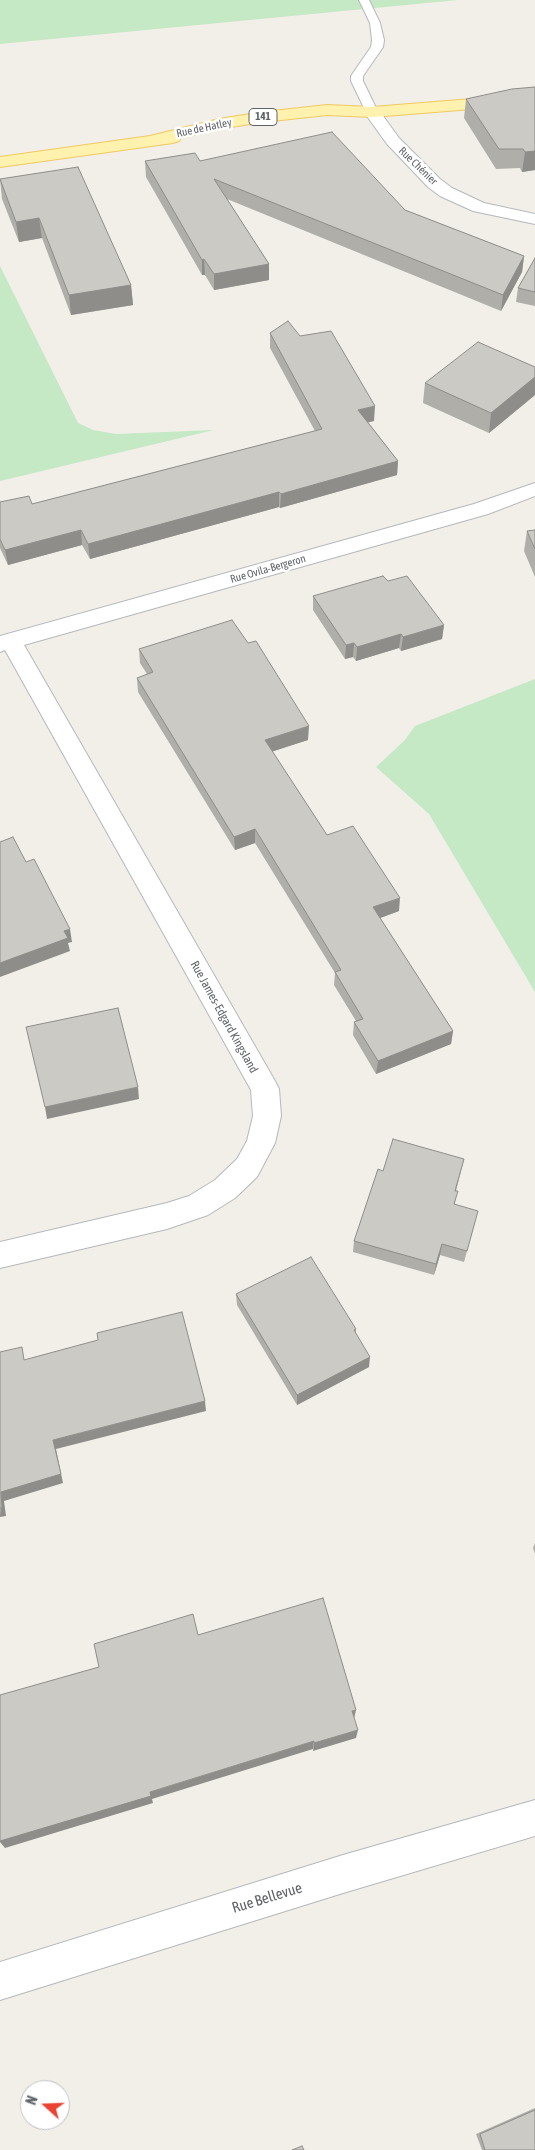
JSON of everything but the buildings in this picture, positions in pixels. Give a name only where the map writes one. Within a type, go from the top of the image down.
[{"type":"main road","name":"Rue de Hatley","points":[[0,162],[156,139],[223,135],[333,124],[372,112],[535,99]]},
{"type":"street","name":"Rue Chénier","points":[[372,112],[393,141],[434,183],[446,192],[479,207],[535,219]]},
{"type":"street","name":"Rue Ovila-Bergeron","points":[[6,642],[481,509],[535,489]]},
{"type":"street","name":"Rue James-Edgard Kingsland","points":[[0,1255],[166,1216],[198,1206],[226,1189],[247,1168],[261,1143],[267,1116],[265,1089],[6,642]]},
{"type":"street","name":"Rue Bellevue","points":[[0,1981],[343,1874],[535,1818]]},
{"type":"lane","points":[[364,0],[375,23],[378,40],[377,47],[357,76],[357,81],[372,112]]},
{"type":"green space","points":[[0,0],[458,0],[0,44]]},
{"type":"green space","points":[[0,266],[78,423],[93,430],[116,434],[214,430],[0,481]]},
{"type":"green space","points":[[535,679],[535,992],[429,814],[376,767],[405,740],[415,726]]}]
